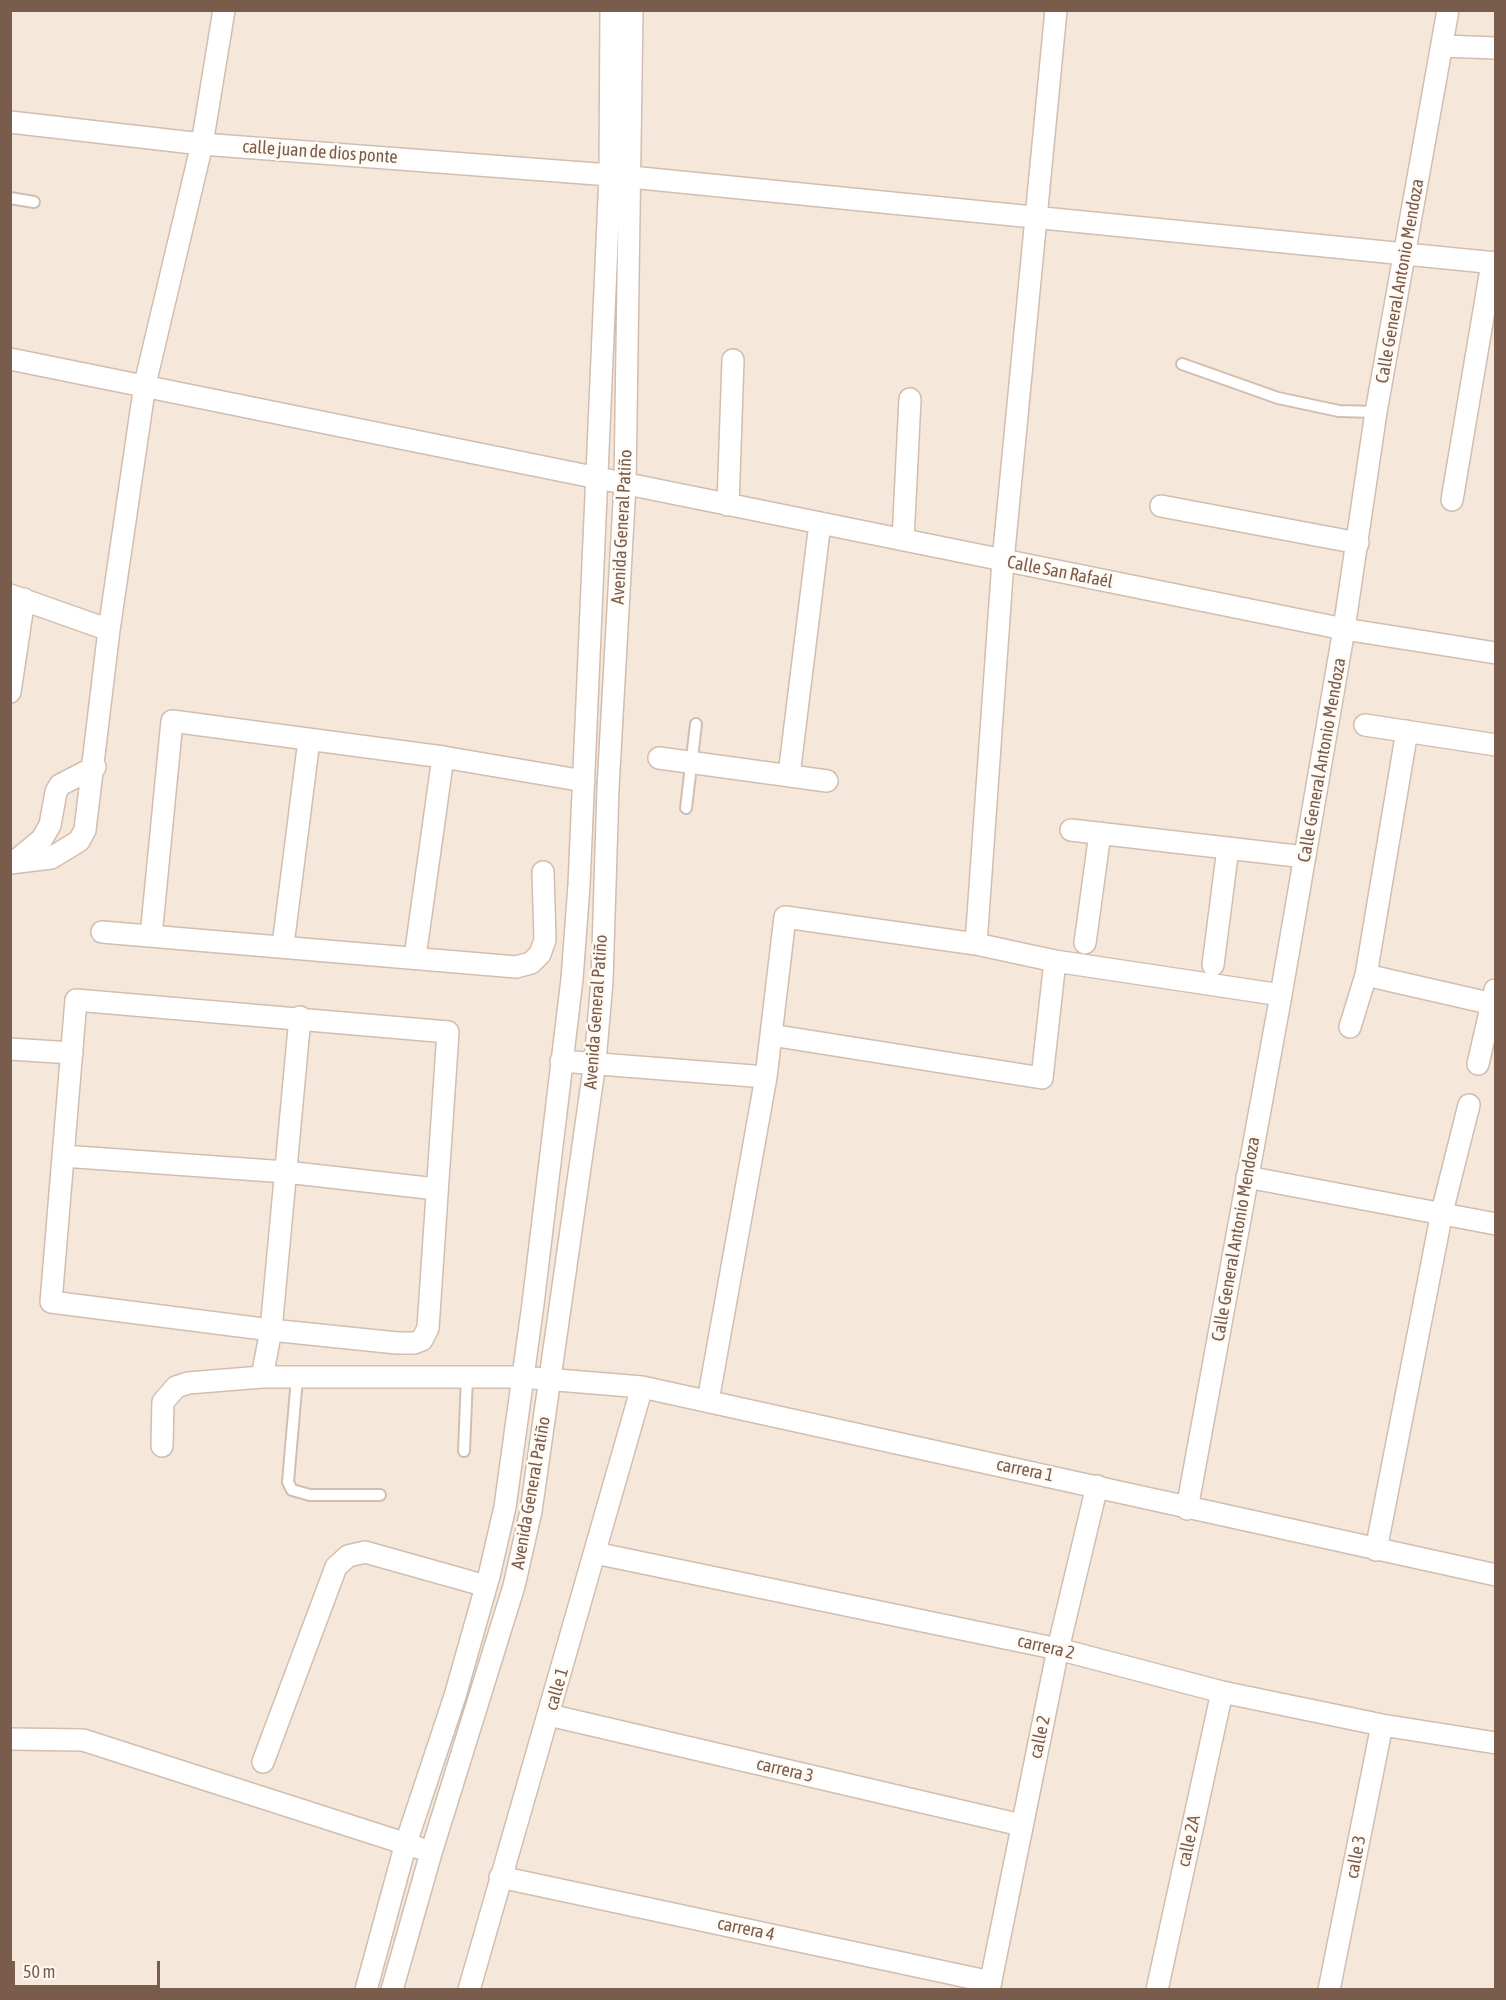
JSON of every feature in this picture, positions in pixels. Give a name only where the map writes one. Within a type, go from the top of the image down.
[{"type":"street","points":[[12,863],[51,858],[79,841],[87,822],[110,630],[145,384],[202,144],[225,10]]},
{"type":"street","name":"Avenida General Patiño","points":[[392,1989],[431,1853],[514,1586],[531,1511],[552,1380],[595,1062],[602,981],[608,788],[625,484],[620,176],[611,10]]},
{"type":"street","name":"Avenida General Patiño","points":[[366,1989],[406,1843],[455,1696],[486,1586],[505,1507],[521,1377],[533,1304],[572,979],[598,479],[632,10]]},
{"type":"street","points":[[976,944],[1003,561],[1038,216],[1056,10]]},
{"type":"street","name":"Calle General Antonio Mendoza","points":[[1187,1509],[1281,995],[1344,629],[1376,412],[1448,10]]},
{"type":"street","points":[[1443,46],[1496,48]]},
{"type":"street","name":"calle juan de dios ponte","points":[[10,122],[202,144],[620,176],[1404,253]]},
{"type":"street","points":[[1404,253],[1494,263],[1452,500]]},
{"type":"street","points":[[728,505],[733,360]]},
{"type":"street","name":"Calle San Rafaél","points":[[11,361],[145,384],[598,479],[1344,629],[1496,653]]},
{"type":"street","points":[[903,540],[910,399]]},
{"type":"street","points":[[1161,506],[1358,543]]},
{"type":"street","points":[[789,775],[820,523]]},
{"type":"street","points":[[10,692],[17,597],[110,630]]},
{"type":"street","points":[[151,936],[172,721],[443,757],[584,780]]},
{"type":"street","points":[[1365,725],[1496,745]]},
{"type":"street","points":[[1350,1026],[1366,975],[1407,731]]},
{"type":"street","points":[[283,945],[309,740]]},
{"type":"street","points":[[415,957],[443,757]]},
{"type":"street","points":[[658,758],[827,781]]},
{"type":"street","points":[[12,863],[42,839],[50,825],[56,792],[60,785],[95,767]]},
{"type":"street","points":[[1071,830],[1305,857]]},
{"type":"street","points":[[1085,943],[1100,833]]},
{"type":"street","points":[[1212,965],[1228,848]]},
{"type":"street","points":[[102,932],[283,945],[516,967],[531,963],[540,954],[545,940],[543,872]]},
{"type":"street","points":[[708,1401],[765,1077],[785,917],[976,944],[1055,961],[1281,995]]},
{"type":"street","points":[[771,1035],[1042,1078],[1055,961]]},
{"type":"street","points":[[1366,975],[1494,997],[1478,1064]]},
{"type":"street","points":[[76,1000],[300,1017],[448,1032],[428,1328],[422,1340],[414,1343],[397,1343],[271,1330],[51,1302],[76,1000]]},
{"type":"street","points":[[262,1377],[271,1330],[300,1017]]},
{"type":"street","points":[[10,1049],[72,1053]]},
{"type":"street","points":[[561,1061],[765,1077]]},
{"type":"street","points":[[1376,1550],[1442,1212],[1469,1105]]},
{"type":"street","points":[[63,1156],[286,1172],[436,1189]]},
{"type":"street","points":[[1247,1177],[1496,1224]]},
{"type":"street","name":"carrera 1","points":[[162,1446],[163,1402],[176,1387],[262,1377],[521,1377],[642,1387],[1097,1486],[1187,1509],[1496,1575]]},
{"type":"street","name":"calle 1","points":[[469,1989],[642,1387]]},
{"type":"street","name":"calle 2","points":[[990,1986],[1058,1650],[1097,1486]]},
{"type":"street","points":[[263,1762],[336,1567],[348,1556],[366,1552],[486,1586]]},
{"type":"street","name":"carrera 2","points":[[595,1553],[1058,1650],[1222,1692],[1382,1725],[1496,1743]]},
{"type":"street","name":"calle 2A","points":[[1157,1989],[1222,1692]]},
{"type":"street","name":"carrera 3","points":[[549,1715],[1022,1825]]},
{"type":"street","name":"calle 3","points":[[1329,1989],[1382,1725]]},
{"type":"street","points":[[10,1740],[83,1740],[431,1853]]},
{"type":"street","name":"carrera 4","points":[[500,1877],[990,1986]]},
{"type":"lane","points":[[10,198],[34,202]]},
{"type":"lane","points":[[1182,364],[1278,398],[1339,411],[1376,412]]},
{"type":"lane","points":[[686,808],[696,724]]},
{"type":"lane","points":[[464,1451],[466,1377]]},
{"type":"lane","points":[[297,1378],[288,1482],[292,1490],[310,1495],[380,1496]]},
{"type":"shaded area","points":[[11,11],[1495,11],[1495,1989],[11,1989]]}]
